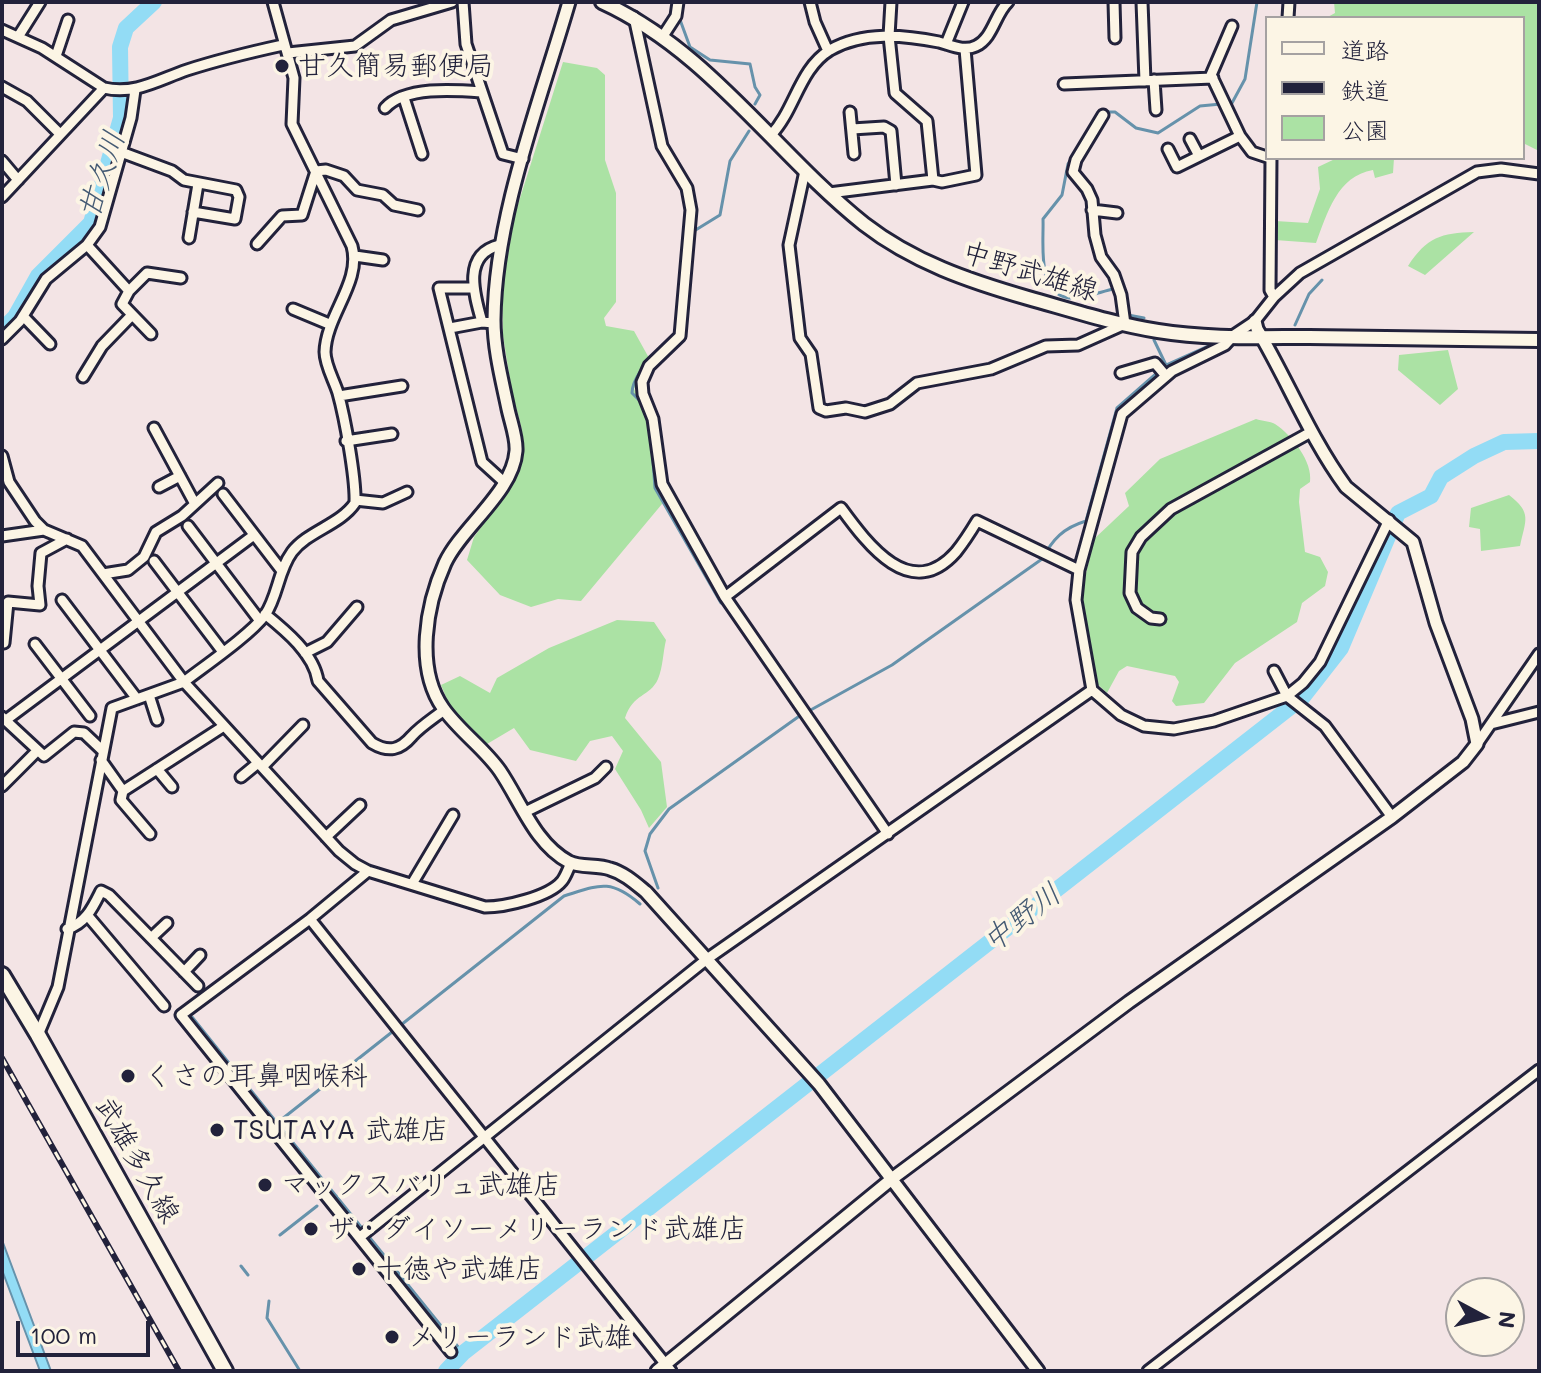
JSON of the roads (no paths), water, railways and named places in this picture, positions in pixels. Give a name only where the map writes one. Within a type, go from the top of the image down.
[{"type":"main road","name":"中野武雄線","points":[[602,2],[634,17],[682,50],[805,171],[872,230],[939,270],[984,286],[1125,324],[1229,340],[1261,337],[1539,340]]},
{"type":"main road","name":"武雄多久線","points":[[2,975],[225,1371]]},
{"type":"street","points":[[18,37],[40,2]]},
{"type":"street","points":[[38,1035],[58,987],[112,708],[184,682],[263,618],[294,550],[349,513],[355,500],[339,396],[325,354],[329,324],[353,271],[355,256],[292,124],[294,78],[273,2]]},
{"type":"street","points":[[2,30],[56,56],[109,90],[132,90],[185,71],[285,49],[355,46],[391,20],[452,2]]},
{"type":"street","points":[[463,2],[466,44],[503,154],[523,159]]},
{"type":"street","points":[[488,322],[500,245],[569,2]]},
{"type":"street","points":[[663,36],[676,16],[678,2]]},
{"type":"street","points":[[810,2],[828,51]]},
{"type":"street","points":[[891,2],[889,36],[895,93],[927,121],[933,180]]},
{"type":"street","points":[[946,44],[963,2]]},
{"type":"street","points":[[771,135],[784,122],[804,77],[828,51],[864,38],[889,36],[965,49],[975,47],[986,39],[1008,2]]},
{"type":"street","points":[[1114,2],[1115,38]]},
{"type":"street","points":[[1142,2],[1156,110]]},
{"type":"street","points":[[634,17],[662,146],[687,188],[691,210],[680,332],[649,366],[642,382],[643,394],[653,419],[662,484],[725,597],[888,834]]},
{"type":"street","points":[[56,56],[68,20]]},
{"type":"street","points":[[1232,26],[1211,75],[1240,136],[1252,152],[1265,156]]},
{"type":"street","points":[[829,193],[933,180],[942,182],[976,175],[965,49]]},
{"type":"street","points":[[1064,84],[1213,78]]},
{"type":"street","points":[[2,87],[27,101],[60,134]]},
{"type":"street","points":[[2,197],[60,134],[109,90]]},
{"type":"street","points":[[2,339],[23,316],[46,279],[87,245],[100,227],[121,152],[132,90]]},
{"type":"street","points":[[385,108],[391,101],[428,91],[482,92]]},
{"type":"street","points":[[404,98],[422,154]]},
{"type":"street","points":[[850,112],[854,154]]},
{"type":"street","points":[[805,171],[789,245],[800,338],[811,354],[819,408],[865,412],[890,404],[917,383],[991,369],[1046,346],[1078,345],[1125,324],[1121,295],[1114,275],[1101,257],[1087,189],[1073,172],[1076,160],[1103,115]]},
{"type":"street","points":[[852,129],[884,127],[891,131],[896,185]]},
{"type":"street","points":[[1168,149],[1177,167],[1240,136]]},
{"type":"street","points":[[1190,139],[1199,156]]},
{"type":"street","points":[[121,152],[172,171],[184,180],[236,190],[239,197],[235,219],[193,212]]},
{"type":"street","points":[[1270,160],[1270,290],[1274,297]]},
{"type":"street","points":[[2,161],[18,180]]},
{"type":"street","points":[[1389,520],[1320,662],[1303,683],[1287,696],[1214,721],[1174,729],[1144,726],[1121,715],[1092,690],[1076,600],[1079,570],[1122,414],[1163,372],[1229,340],[1255,321],[1274,297],[1300,273],[1332,253],[1477,172],[1501,169],[1539,174]]},
{"type":"street","points":[[316,171],[326,170],[344,176],[357,190],[383,195],[394,205],[418,210]]},
{"type":"street","points":[[257,244],[282,216],[302,215],[316,171]]},
{"type":"street","points":[[189,238],[198,184]]},
{"type":"street","points":[[1092,210],[1117,213]]},
{"type":"street","points":[[87,245],[129,291]]},
{"type":"street","points":[[500,245],[489,248],[479,260],[473,288],[488,322],[516,451],[504,482],[446,560],[433,593],[426,662],[433,692],[444,710],[485,751],[544,843],[571,863],[609,868],[630,878],[809,1072],[1038,1371]]},
{"type":"street","points":[[355,256],[383,260]]},
{"type":"street","points":[[151,334],[122,304],[129,291],[147,273],[181,278]]},
{"type":"street","points":[[473,288],[439,288],[482,462],[504,482]]},
{"type":"street","points":[[293,309],[329,324]]},
{"type":"street","points":[[23,316],[50,344]]},
{"type":"street","points":[[83,377],[102,346],[131,316]]},
{"type":"street","points":[[1255,321],[1311,432],[1346,487],[1413,542],[1436,623],[1472,719],[1477,744]]},
{"type":"street","points":[[450,328],[488,322]]},
{"type":"street","points":[[1121,373],[1155,363],[1163,372]]},
{"type":"street","points":[[339,396],[402,386]]},
{"type":"street","points":[[154,428],[195,504]]},
{"type":"street","points":[[1160,619],[1151,618],[1137,608],[1130,593],[1132,552],[1141,537],[1171,509],[1311,432]]},
{"type":"street","points":[[346,441],[392,434]]},
{"type":"street","points":[[2,456],[9,482],[44,530]]},
{"type":"street","points":[[159,487],[180,476]]},
{"type":"street","points":[[103,574],[128,570],[144,557],[156,532],[182,516],[218,483]]},
{"type":"street","points":[[355,500],[383,503],[407,492]]},
{"type":"street","points":[[223,494],[282,571]]},
{"type":"street","points":[[725,597],[841,508],[866,542],[898,568],[924,573],[938,566],[956,553],[977,521],[1079,570]]},
{"type":"street","points":[[188,526],[263,618],[283,628],[305,653],[316,670],[318,681],[372,743],[382,749],[395,750],[407,744],[412,736],[444,710]]},
{"type":"street","points":[[2,536],[44,530],[82,546],[184,682],[326,837],[355,864],[368,871],[485,907],[499,907],[546,892],[562,881],[571,863]]},
{"type":"street","points":[[150,834],[121,800],[123,791],[84,733],[74,732],[44,756],[4,719],[254,535]]},
{"type":"street","points":[[4,643],[8,602],[40,605],[41,553],[67,539]]},
{"type":"street","points":[[154,561],[223,652]]},
{"type":"street","points":[[62,600],[137,699]]},
{"type":"street","points":[[305,653],[327,642],[357,607]]},
{"type":"street","points":[[35,644],[90,716]]},
{"type":"street","points":[[310,919],[588,1267],[664,1369],[893,1178],[1129,1002],[1392,817],[1463,762],[1539,654]]},
{"type":"street","points":[[1274,671],[1287,696],[1325,726],[1392,817]]},
{"type":"street","points":[[360,1237],[707,959],[1092,690]]},
{"type":"street","points":[[149,695],[157,720]]},
{"type":"street","points":[[1491,724],[1539,712]]},
{"type":"street","points":[[241,777],[260,765],[303,725]]},
{"type":"street","points":[[123,791],[224,726]]},
{"type":"street","points":[[2,786],[37,751]]},
{"type":"street","points":[[525,812],[595,778],[606,767]]},
{"type":"street","points":[[157,769],[172,787]]},
{"type":"street","points":[[326,837],[360,805]]},
{"type":"street","points":[[412,884],[453,815]]},
{"type":"street","points":[[368,871],[310,919],[181,1015],[451,1352]]},
{"type":"street","points":[[67,929],[88,916],[101,891],[109,895],[198,986]]},
{"type":"street","points":[[88,916],[164,1006]]},
{"type":"street","points":[[151,938],[167,923]]},
{"type":"street","points":[[184,972],[200,955]]},
{"type":"street","points":[[1148,1371],[1539,1070]]},
{"type":"water","points":[[2,1240],[51,1371],[40,1371],[2,1270]]},
{"type":"waterway","name":"甘久川","points":[[2,330],[15,317],[38,276],[91,223],[121,118],[120,47],[126,28],[154,2]]},
{"type":"waterway","points":[[1232,103],[1245,79],[1257,2]]},
{"type":"waterway","points":[[679,17],[690,47],[710,60],[750,64],[760,95],[755,104]]},
{"type":"waterway","points":[[1103,112],[1115,112],[1136,128],[1158,133],[1200,106],[1221,104]]},
{"type":"waterway","points":[[693,234],[720,215],[730,161],[749,131]]},
{"type":"waterway","points":[[1087,133],[1068,164],[1062,195],[1043,219],[1044,266],[1051,287],[1069,298],[1113,289]]},
{"type":"waterway","points":[[1295,325],[1309,294],[1322,280]]},
{"type":"waterway","points":[[1128,315],[1144,318]]},
{"type":"waterway","points":[[1154,340],[1166,365]]},
{"type":"waterway","points":[[658,888],[645,851],[650,834],[669,809],[798,717],[892,665],[1042,559],[1060,535],[1086,521],[1117,408],[1166,365],[1217,342]]},
{"type":"waterway","points":[[1233,343],[1253,344]]},
{"type":"waterway","points":[[650,427],[640,401],[632,393],[640,372],[656,353]]},
{"type":"waterway","points":[[651,435],[655,488],[721,603]]},
{"type":"waterway","name":"中野川","points":[[446,1371],[463,1353],[1302,698],[1341,648],[1398,513],[1431,496],[1441,477],[1474,456],[1504,442],[1539,441]]},
{"type":"waterway","points":[[463,1353],[277,1123],[564,896],[604,886],[620,890],[640,904]]},
{"type":"waterway","points":[[192,1017],[277,1123]]},
{"type":"waterway","points":[[280,1235],[317,1206]]},
{"type":"waterway","points":[[241,1266],[248,1275]]},
{"type":"waterway","points":[[269,1301],[267,1318],[300,1371]]},
{"type":"railway","points":[[2,1058],[179,1371]]},
{"type":"place","name":"甘久簡易郵便局","points":[[282,66]]},
{"type":"place","name":"くさの耳鼻咽喉科","points":[[128,1076]]},
{"type":"place","name":"TSUTAYA 武雄店","points":[[217,1130]]},
{"type":"place","name":"マックスバリュ武雄店","points":[[265,1185]]},
{"type":"place","name":"ザ・ダイソーメリーランド武雄店","points":[[311,1229]]},
{"type":"place","name":"十徳や武雄店","points":[[359,1269]]},
{"type":"place","name":"メリーランド武雄","points":[[392,1337]]}]
